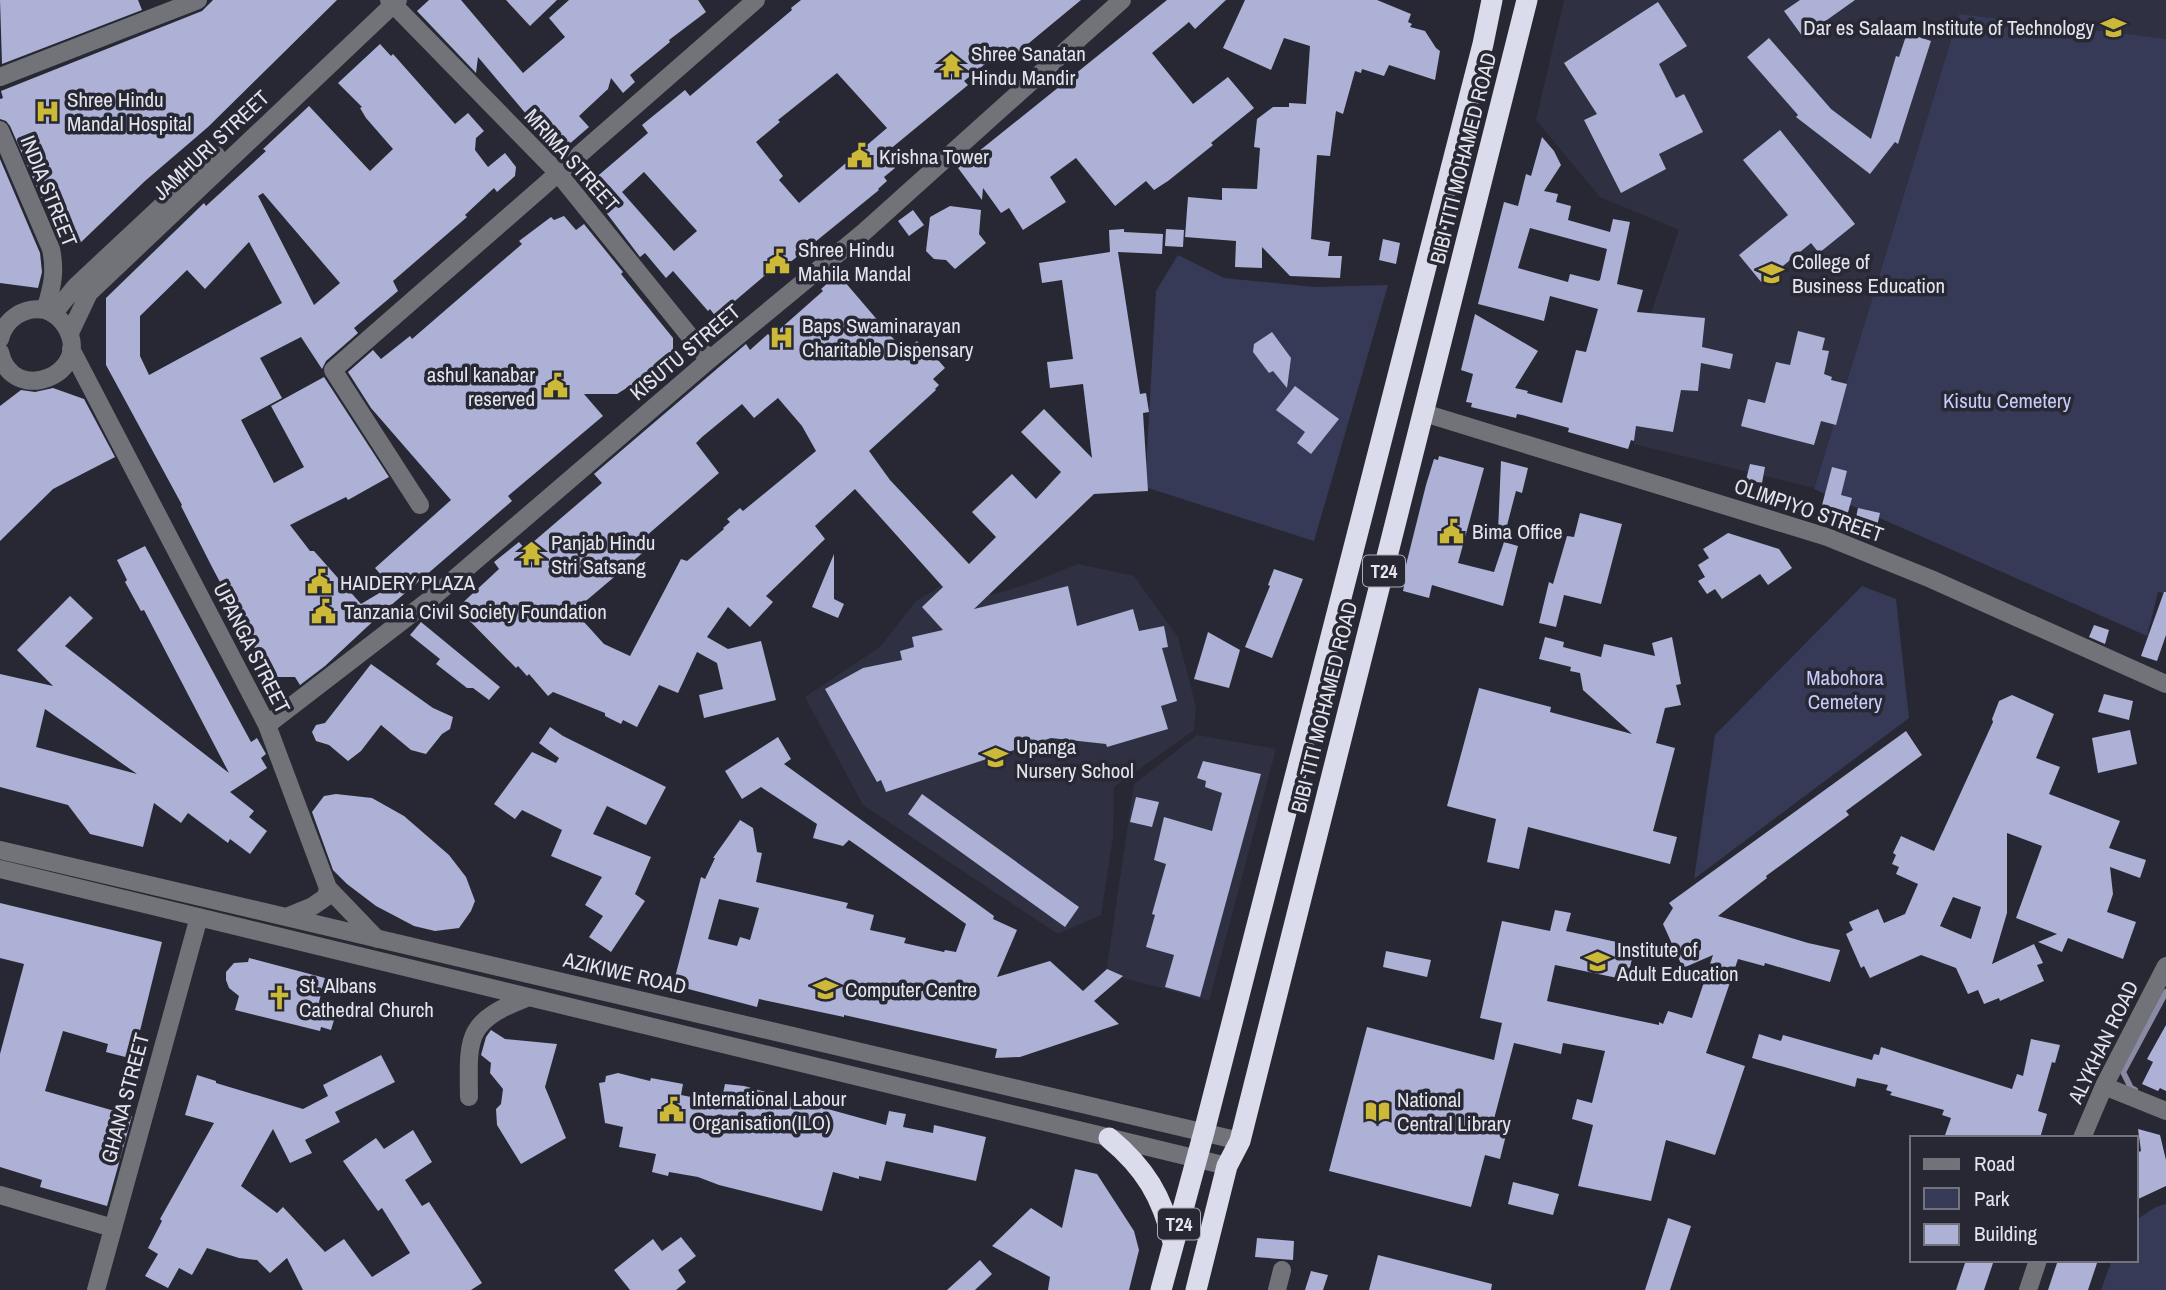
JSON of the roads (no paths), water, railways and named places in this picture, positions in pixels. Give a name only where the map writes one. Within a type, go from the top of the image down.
[{"type":"highway","name":"BIBI TITI MOHAMED ROAD","points":[[1204,1132],[1483,44],[1492,0]]},
{"type":"highway","name":"BIBI TITI MOHAMED ROAD","points":[[1240,1142],[1527,0]]},
{"type":"highway","name":"T24","points":[[1161,1290],[1204,1132]]},
{"type":"highway","points":[[1109,1138],[1135,1161],[1153,1187],[1166,1214],[1173,1244]]},
{"type":"highway","name":"T24","points":[[1196,1290],[1227,1166],[1240,1142]]},
{"type":"street","points":[[0,77],[198,0]]},
{"type":"street","points":[[419,505],[333,370],[756,0]]},
{"type":"street","name":"KISUTU STREET","points":[[267,725],[432,598],[709,360],[864,232],[1122,0]]},
{"type":"street","name":"MRIMA STREET","points":[[391,1],[558,173],[709,360]]},
{"type":"street","name":"JAMHURI STREET","points":[[49,312],[391,1]]},
{"type":"street","name":"JAMHURI STREET","points":[[58,374],[69,359],[71,341],[89,292],[391,1]]},
{"type":"street","name":"INDIA STREET","points":[[0,130],[51,250],[54,283],[49,312]]},
{"type":"street","points":[[0,339],[4,321],[28,310],[49,312]]},
{"type":"street","name":"UPANGA STREET","points":[[49,312],[63,322],[95,394],[267,725],[328,888],[377,939],[393,964]]},
{"type":"street","points":[[0,352],[5,377],[42,381],[58,374],[74,379],[95,394]]},
{"type":"street","name":"OLIMPIYO STREET","points":[[1424,412],[1827,537],[2006,612],[2166,684]]},
{"type":"street","name":"AZIKIWE ROAD","points":[[0,850],[1240,1142]]},
{"type":"street","points":[[0,869],[1227,1166]]},
{"type":"street","points":[[286,917],[313,906],[326,897],[328,888]]},
{"type":"street","name":"GHANA STREET","points":[[96,1290],[199,917]]},
{"type":"street","name":"ALYKHAN ROAD","points":[[2083,1136],[2104,1086],[2166,966]]},
{"type":"street","points":[[468,1097],[468,1050],[475,1030],[494,1012],[529,997]]},
{"type":"street","points":[[2104,1086],[2166,1111]]},
{"type":"street","points":[[0,1195],[113,1228]]},
{"type":"street","points":[[2028,1290],[2037,1262]]},
{"type":"street","points":[[1277,1290],[1282,1270]]},
{"type":"waterway","points":[[2135,1090],[2131,1088],[2123,1072],[2166,992]]},
{"type":"place","name":"Dar es Salaam Institute of Technology","points":[[2114,27]]},
{"type":"place","name":"Shree Sanatan Hindu Mandir","points":[[951,65]]},
{"type":"place","name":"Shree Hindu Mandal Hospital","points":[[47,111]]},
{"type":"place","name":"Krishna Tower","points":[[859,156]]},
{"type":"place","name":"Shree Hindu Mahila Mandal","points":[[778,261]]},
{"type":"place","name":"College of Business Education","points":[[1772,273]]},
{"type":"place","name":"Baps Swaminarayan Charitable Dispensary","points":[[782,337]]},
{"type":"place","name":"ashul kanabar reserved","points":[[555,386]]},
{"type":"place","name":"Bima Office","points":[[1452,531]]},
{"type":"place","name":"Panjab Hindu Stri Satsang","points":[[531,554]]},
{"type":"place","name":"HAIDERY PLAZA","points":[[320,582]]},
{"type":"place","name":"Tanzania Civil Society Foundation","points":[[324,611]]},
{"type":"place","name":"Upanga Nursery School","points":[[996,758]]},
{"type":"place","name":"Institute of Adult Education","points":[[1597,961]]},
{"type":"place","name":"Computer Centre","points":[[825,989]]},
{"type":"place","name":"St. Albans Cathedral Church","points":[[279,997]]},
{"type":"place","name":"International Labour Organisation(ILO)","points":[[672,1110]]},
{"type":"place","name":"National Central Library","points":[[1377,1111]]},
{"type":"park label","name":"Kisutu Cemetery","points":[[2007,400]]},
{"type":"park label","name":"Mabohora Cemetery","points":[[1845,689]]}]
